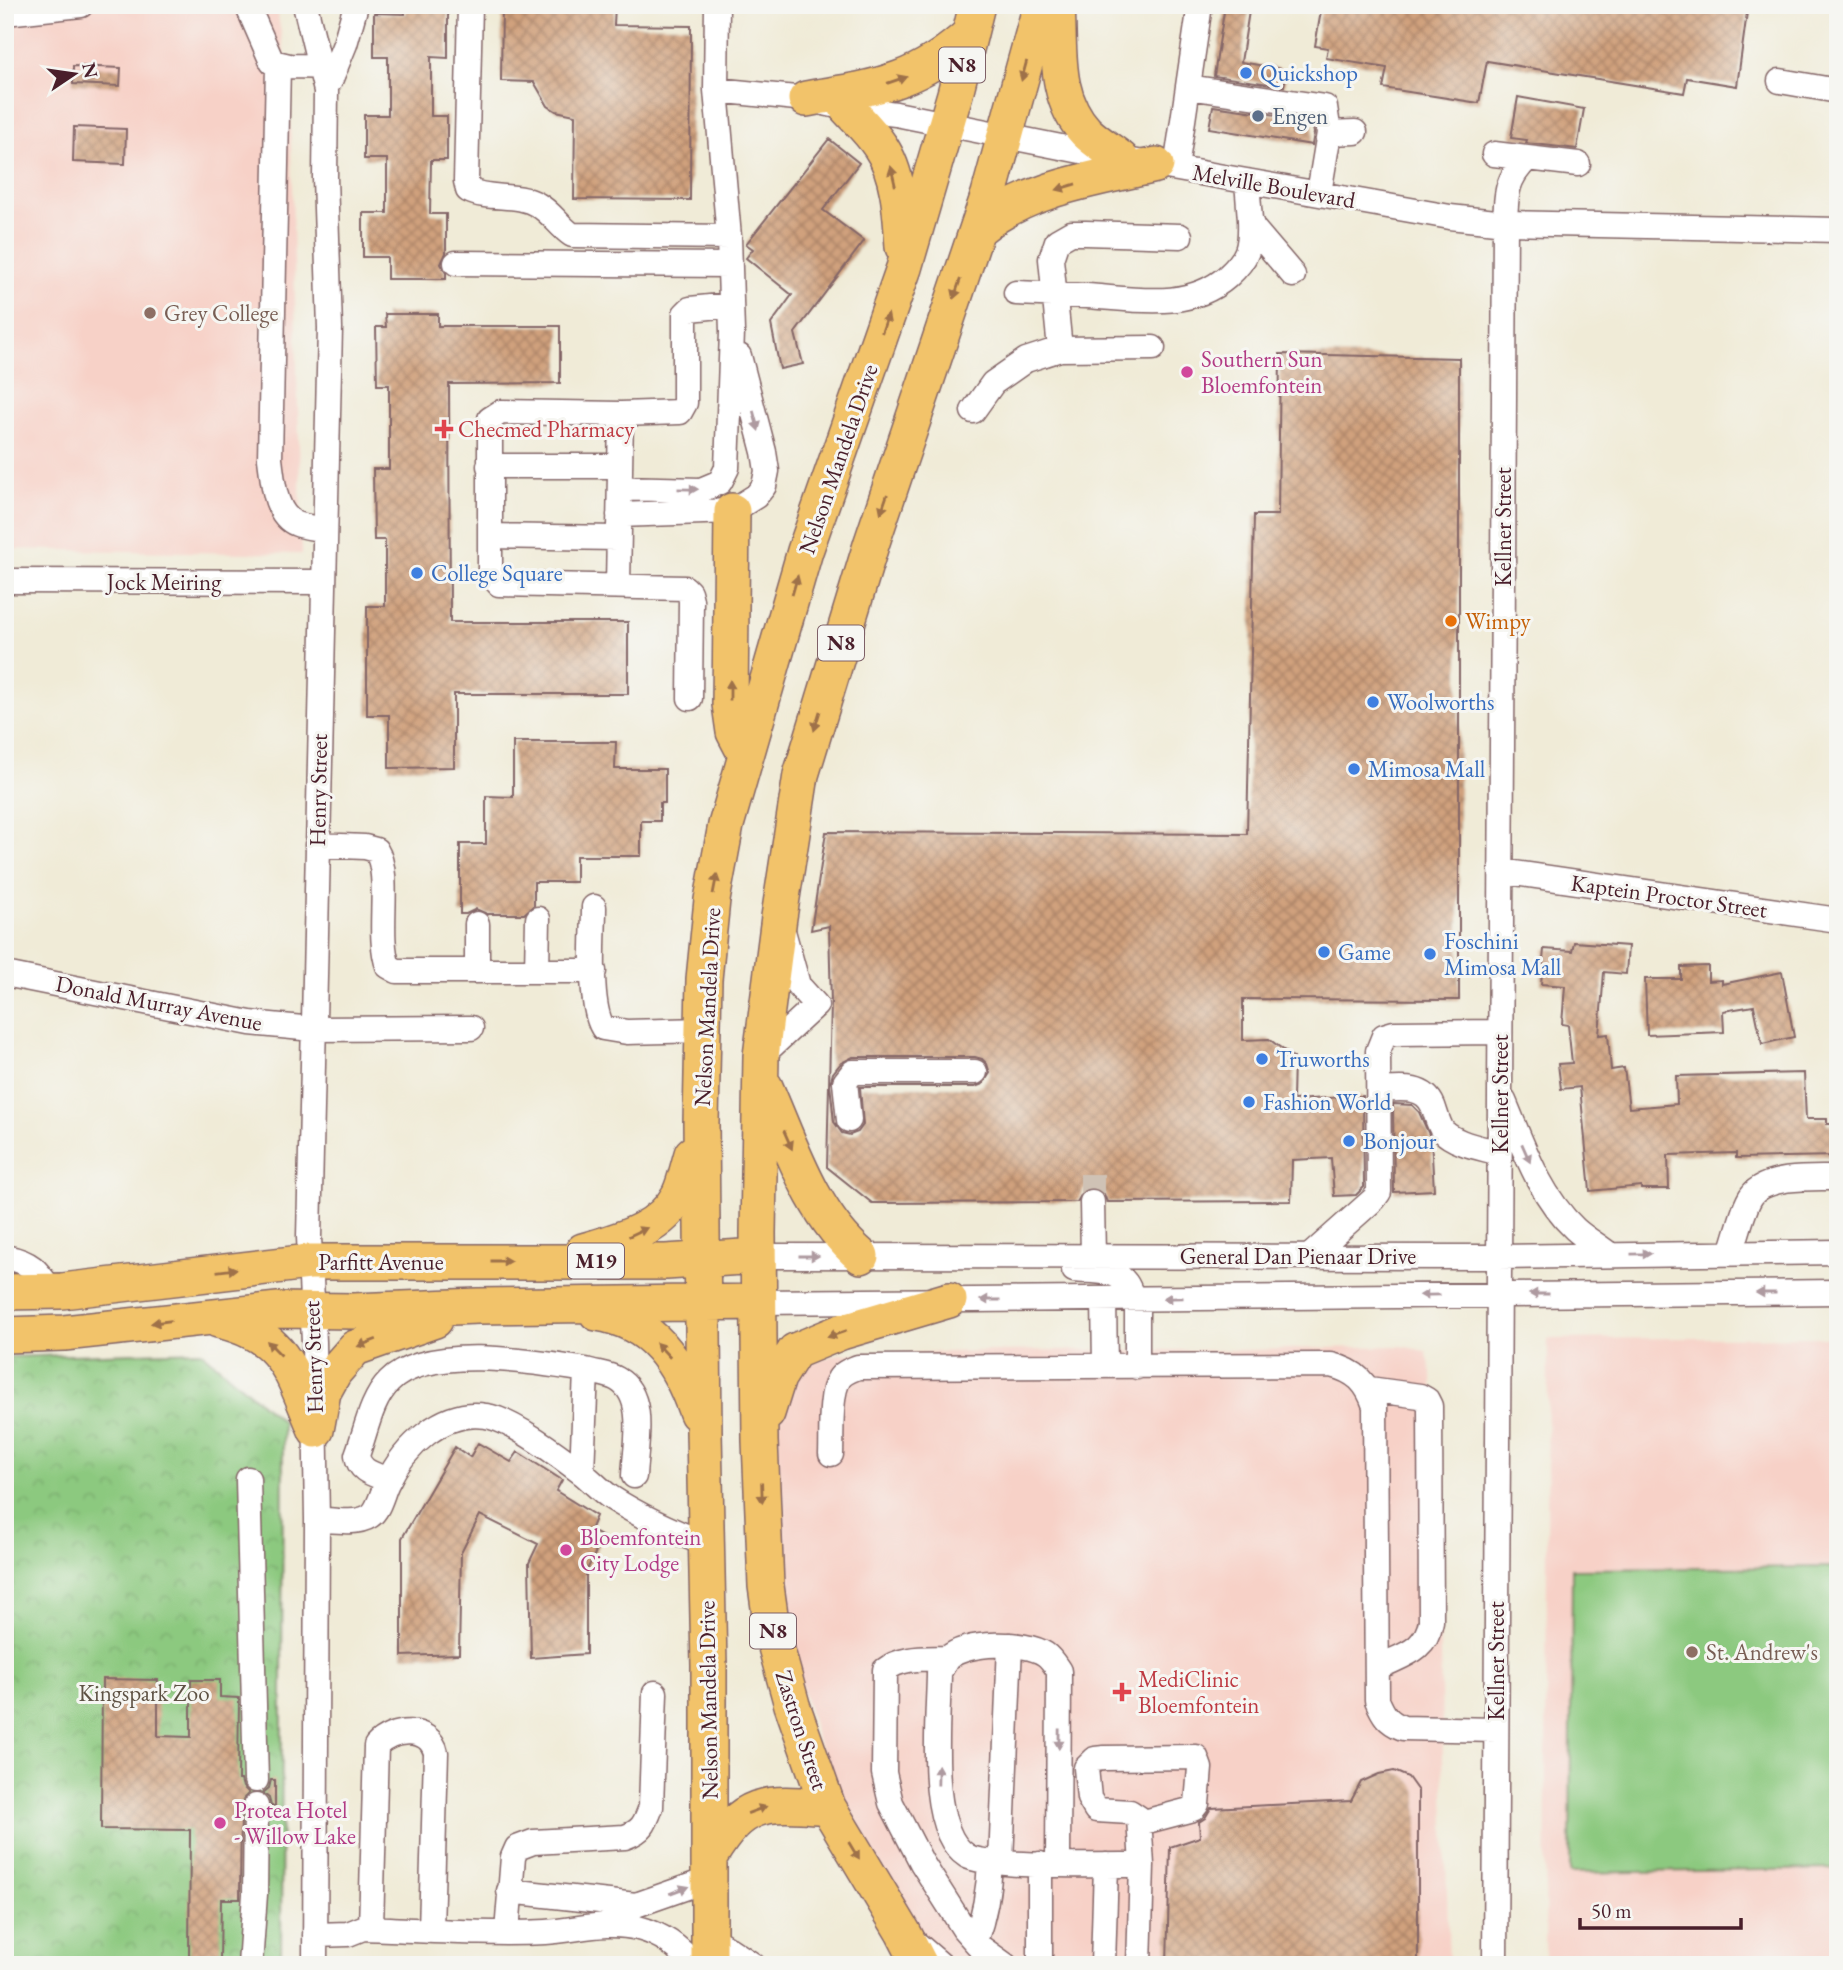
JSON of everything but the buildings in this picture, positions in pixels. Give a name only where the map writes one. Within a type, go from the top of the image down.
[{"type":"highway","name":"N8","points":[[758,1302],[761,1067],[779,917],[805,763],[871,545],[978,229],[1041,5]]},
{"type":"highway","points":[[1057,5],[1058,55],[1061,81],[1067,100],[1076,120],[1088,134],[1121,159]]},
{"type":"highway","points":[[806,99],[900,81],[949,53],[974,20]]},
{"type":"highway","name":"Nelson Mandela Drive","points":[[704,1955],[710,1868],[701,1123],[704,979],[712,900],[726,825],[805,551],[904,268],[974,20]]},
{"type":"highway","points":[[847,108],[881,147],[891,167],[902,226],[904,268]]},
{"type":"highway","points":[[978,229],[996,214],[1020,200],[1086,181],[1166,167]]},
{"type":"highway","points":[[726,496],[730,704],[734,732],[746,755]]},
{"type":"highway","points":[[761,1067],[821,1210],[841,1239],[861,1256]]},
{"type":"highway","points":[[550,1261],[637,1234],[655,1223],[679,1195],[701,1123]]},
{"type":"highway","name":"Parfitt Avenue","points":[[5,1292],[52,1292],[309,1262],[702,1260],[758,1256]]},
{"type":"highway","points":[[760,1441],[778,1378],[795,1351],[841,1332],[949,1300]]},
{"type":"highway","name":"Parfitt Avenue","points":[[5,1335],[64,1333],[202,1316],[278,1310],[758,1302]]},
{"type":"highway","name":"Zastron Street","points":[[758,1302],[766,1586],[774,1636],[792,1704],[828,1807],[920,1965]]},
{"type":"highway","points":[[316,1430],[323,1392],[334,1372],[355,1348],[478,1306]]},
{"type":"highway","points":[[559,1306],[606,1314],[628,1322],[648,1334],[667,1352],[681,1372],[704,1432]]},
{"type":"highway","points":[[202,1316],[241,1325],[262,1336],[279,1351],[316,1430]]},
{"type":"highway","points":[[710,1868],[724,1833],[735,1820],[751,1811],[773,1805],[828,1807]]},
{"type":"street","points":[[5,13],[81,5]]},
{"type":"street","points":[[247,5],[267,56],[272,62],[278,65],[328,67],[356,5]]},
{"type":"street","name":"Henry Street","points":[[305,5],[328,67],[325,178],[330,328],[322,582],[309,1262],[317,1519],[315,1965]]},
{"type":"street","points":[[470,5],[468,190],[475,194],[512,197],[539,205],[560,227],[572,235],[729,237]]},
{"type":"street","points":[[718,5],[716,90],[729,237],[732,332],[726,496]]},
{"type":"street","points":[[1166,167],[1188,87],[1194,6]]},
{"type":"street","points":[[278,65],[270,460],[275,495],[286,516],[296,524],[324,530]]},
{"type":"street","points":[[1780,81],[1838,91]]},
{"type":"street","points":[[1188,87],[1325,107],[1329,134],[1319,194]]},
{"type":"street","name":"Melville Boulevard","points":[[716,90],[806,99],[1121,159],[1450,217],[1505,223],[1838,230]]},
{"type":"street","points":[[1329,134],[1355,132]]},
{"type":"street","points":[[1494,154],[1578,164]]},
{"type":"street","name":"Kellner Street","points":[[1495,1965],[1505,205],[1511,175],[1527,159]]},
{"type":"street","points":[[1016,293],[1151,301],[1193,297],[1220,283],[1239,265],[1251,245],[1247,181]]},
{"type":"street","points":[[1250,220],[1258,235],[1293,275]]},
{"type":"street","points":[[1060,349],[1051,260],[1057,241],[1072,233],[1180,236]]},
{"type":"street","points":[[456,263],[729,265]]},
{"type":"street","points":[[690,698],[689,592],[679,586],[499,584],[490,574],[490,419],[497,413],[680,412],[685,403],[685,314],[690,309],[730,305]]},
{"type":"street","points":[[489,466],[620,477],[726,496],[756,496],[764,486],[767,471],[762,442],[732,332]]},
{"type":"street","points":[[973,411],[993,383],[1026,360],[1060,349],[1153,348]]},
{"type":"street","points":[[618,586],[621,414]]},
{"type":"street","points":[[490,536],[619,526],[726,496]]},
{"type":"street","name":"Jock Meiring","points":[[5,581],[322,582]]},
{"type":"street","points":[[317,845],[376,850],[380,857],[383,952],[388,966],[397,971],[594,971]]},
{"type":"street","name":"Kaptein Proctor Street","points":[[1501,871],[1838,920]]},
{"type":"street","points":[[594,907],[597,1019],[603,1028],[627,1032],[703,1030]]},
{"type":"street","points":[[761,1067],[816,1005],[799,985],[779,917]]},
{"type":"street","points":[[537,971],[538,919]]},
{"type":"street","points":[[477,924],[477,971]]},
{"type":"street","name":"Donald Murray Avenue","points":[[5,974],[250,1023],[313,1029],[471,1028]]},
{"type":"street","points":[[1310,1256],[1367,1206],[1378,1192],[1378,1051],[1384,1036],[1394,1033],[1500,1032]]},
{"type":"street","points":[[849,1120],[845,1082],[853,1072],[975,1072]]},
{"type":"street","points":[[1379,1090],[1416,1090],[1424,1093],[1429,1097],[1444,1132],[1454,1139],[1499,1153]]},
{"type":"street","points":[[1500,1090],[1524,1149],[1549,1199],[1577,1231],[1610,1255]]},
{"type":"street","points":[[1731,1253],[1752,1195],[1764,1185],[1800,1178],[1838,1178]]},
{"type":"street","points":[[1092,1202],[1093,1256]]},
{"type":"street","name":"General Dan Pienaar Drive","points":[[758,1256],[1499,1257],[1838,1252]]},
{"type":"street","points":[[980,1256],[1035,1266],[1112,1274],[1125,1282],[1135,1298],[1137,1367]]},
{"type":"street","points":[[5,1257],[24,1261],[36,1268],[52,1292]]},
{"type":"street","name":"General Dan Pienaar Drive","points":[[758,1302],[1838,1292]]},
{"type":"street","points":[[1104,1299],[1105,1366]]},
{"type":"street","points":[[388,1480],[365,1470],[359,1464],[357,1455],[378,1396],[388,1382],[401,1371],[421,1364],[480,1358],[521,1360],[586,1370],[618,1379],[632,1392],[637,1413],[634,1476]]},
{"type":"street","points":[[831,1454],[834,1392],[838,1380],[845,1372],[858,1367],[1331,1365],[1344,1368],[1360,1378],[1376,1406],[1377,1700],[1384,1716],[1391,1723],[1403,1728],[1496,1730]]},
{"type":"street","points":[[582,1473],[586,1370]]},
{"type":"street","points":[[1369,1390],[1420,1396],[1427,1400],[1430,1406],[1429,1634],[1422,1644],[1377,1668]]},
{"type":"street","points":[[317,1519],[351,1521],[369,1517],[376,1509],[388,1480],[414,1444],[438,1426],[461,1416],[486,1416],[507,1422],[582,1473],[608,1496],[656,1525],[706,1544]]},
{"type":"street","points":[[248,1479],[256,1780]]},
{"type":"street","points":[[975,1941],[984,1918],[996,1862],[1010,1645]]},
{"type":"street","points":[[1040,1965],[1049,1864],[1059,1671],[1048,1655],[1038,1650],[1010,1645],[974,1647],[948,1658],[939,1672],[937,1794],[943,1821],[965,1855],[996,1862],[1049,1864],[1142,1865]]},
{"type":"street","points":[[948,1658],[908,1660],[893,1663],[885,1670],[884,1773],[891,1803],[903,1828],[950,1909],[975,1941],[1005,1965]]},
{"type":"street","points":[[508,1932],[509,1891],[513,1857],[517,1848],[524,1844],[625,1837],[638,1832],[645,1824],[651,1807],[655,1693]]},
{"type":"street","points":[[367,1928],[376,1746],[383,1738],[395,1733],[411,1732],[429,1739],[434,1744],[436,1753],[431,1930]]},
{"type":"street","points":[[1139,1965],[1142,1865],[1140,1823],[1135,1814],[1096,1810],[1091,1804],[1086,1768],[1090,1763],[1104,1758],[1196,1757],[1200,1768],[1197,1804],[1193,1809],[1140,1823]]},
{"type":"street","points":[[250,1965],[255,1894],[256,1806]]},
{"type":"street","points":[[1103,1965],[1106,1865]]},
{"type":"street","points":[[604,1925],[636,1905],[710,1868]]},
{"type":"street","points":[[509,1891],[636,1905]]},
{"type":"street","points":[[315,1927],[351,1919],[367,1928],[431,1930],[548,1932],[604,1925],[635,1927],[657,1933],[676,1945],[704,1955],[753,1965]]},
{"type":"street","points":[[903,1932],[941,1965]]},
{"type":"shaded area","name":"Grey College","points":[[5,5],[276,5],[289,77],[302,554],[5,549]]},
{"type":"shaded area","name":"St. Andrew's","points":[[1838,1337],[1838,1965],[1545,1965],[1548,1339]]},
{"type":"shaded area","name":"MediClinic Bloemfontein","points":[[1400,1346],[1426,1351],[1432,1373],[1449,1965],[953,1965],[917,1933],[855,1825],[819,1746],[788,1639],[778,1541],[778,1427],[783,1393],[806,1365],[839,1354]]},
{"type":"green space","name":"Kingspark Zoo","points":[[201,1351],[283,1422],[281,1965],[5,1965],[5,1357]]},
{"type":"green space","points":[[1838,1567],[1838,1869],[1570,1873],[1572,1569]]},
{"type":"tunnel","points":[[1092,1174],[1092,1202]]},
{"type":"place","name":"Quickshop","points":[[1246,73]]},
{"type":"place","name":"Engen","points":[[1258,116]]},
{"type":"place","name":"Grey College","points":[[150,313]]},
{"type":"place","name":"Southern Sun Bloemfontein","points":[[1187,372]]},
{"type":"place","name":"Checmed Pharmacy","points":[[444,429]]},
{"type":"place","name":"College Square","points":[[417,573]]},
{"type":"place","name":"Wimpy","points":[[1451,621]]},
{"type":"place","name":"Woolworths","points":[[1373,702]]},
{"type":"place","name":"Mimosa Mall","points":[[1354,769]]},
{"type":"place","name":"Game","points":[[1324,952]]},
{"type":"place","name":"Foschini Mimosa Mall","points":[[1430,954]]},
{"type":"place","name":"Truworths","points":[[1262,1059]]},
{"type":"place","name":"Fashion World","points":[[1249,1102]]},
{"type":"place","name":"Bonjour","points":[[1349,1141]]},
{"type":"place","name":"Bloemfontein City Lodge","points":[[566,1550]]},
{"type":"place","name":"St. Andrew's","points":[[1692,1652]]},
{"type":"place","name":"MediClinic Bloemfontein","points":[[1122,1692]]},
{"type":"place","name":"Protea Hotel - Willow Lake","points":[[220,1823]]}]
